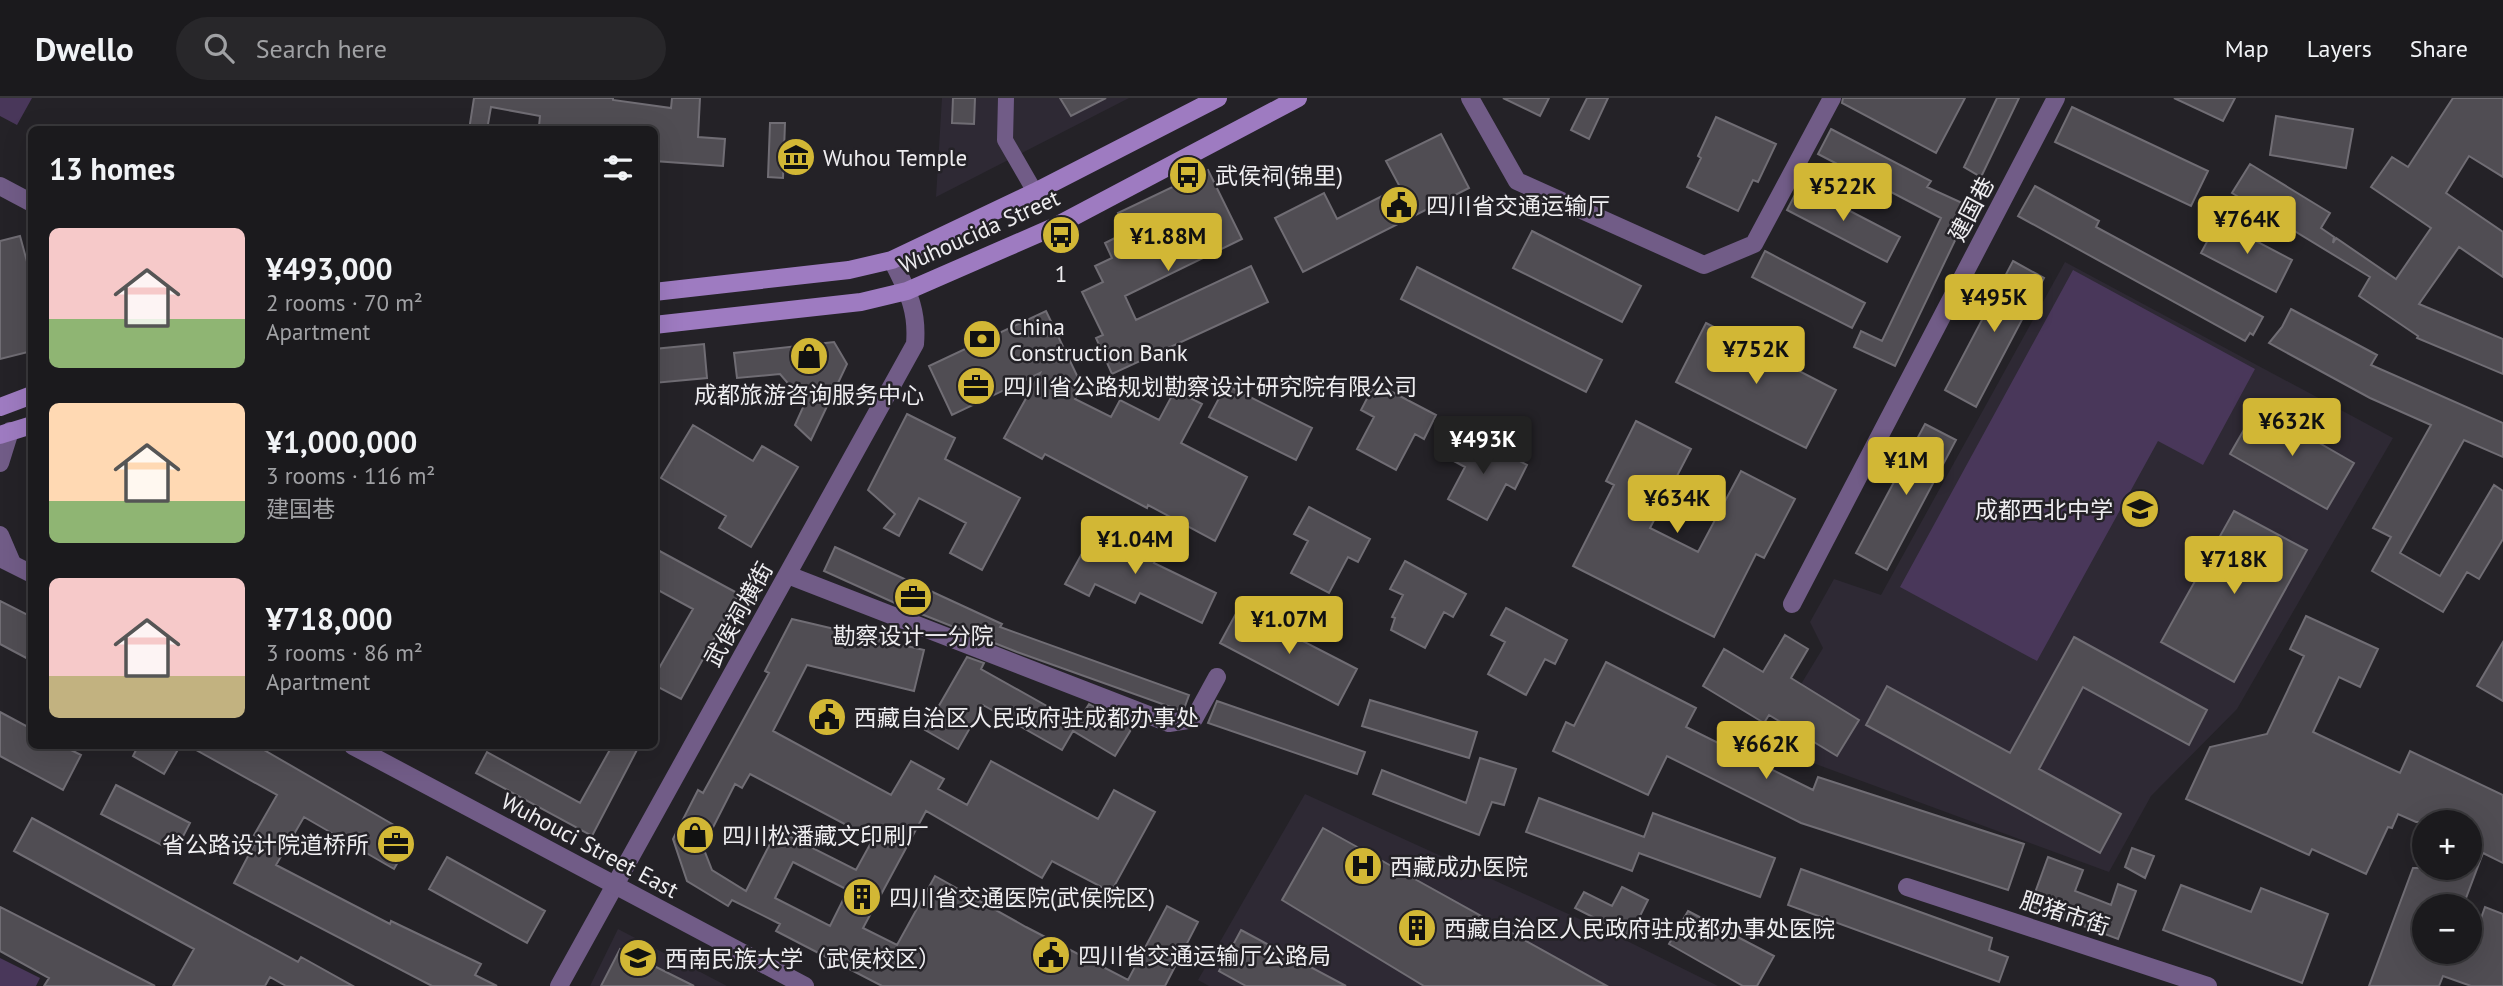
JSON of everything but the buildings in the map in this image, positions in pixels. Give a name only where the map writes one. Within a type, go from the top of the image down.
[{"type":"main road","name":"Wuhoucida Street","points":[[658,292],[849,270],[892,260],[1035,192],[1218,98]]},
{"type":"main road","name":"Wuhoucida Street","points":[[658,325],[861,302],[907,291],[1056,226],[1298,98]]},
{"type":"main road","points":[[0,407],[28,396]]},
{"type":"main road","points":[[5,433],[28,426]]},
{"type":"street","points":[[1006,98],[1005,141],[1035,192]]},
{"type":"street","points":[[1470,98],[1517,181],[1704,265],[1755,244],[1832,98]]},
{"type":"street","name":"建国巷","points":[[1792,604],[2056,98]]},
{"type":"street","points":[[0,186],[28,201]]},
{"type":"street","name":"武侯祠横街","points":[[559,986],[915,344],[916,321],[907,291],[892,260]]},
{"type":"street","points":[[0,463],[5,433]]},
{"type":"street","points":[[0,535],[6,561],[28,572]]},
{"type":"street","points":[[788,575],[1169,723],[1194,719],[1217,677]]},
{"type":"street","name":"Wuhouci Street East","points":[[359,749],[805,986]]},
{"type":"street","name":"肥猪市街","points":[[1907,887],[2208,986]]},
{"type":"shaded area","points":[[0,98],[32,98],[17,125],[0,116]]},
{"type":"shaded area","points":[[942,98],[1129,98],[936,197]]},
{"type":"shaded area","name":"成都西北中学","points":[[2065,262],[2393,438],[2237,709],[2151,796],[2109,872],[1764,745],[1823,648],[1810,622],[1834,579],[1881,595]]},
{"type":"shaded area","points":[[2073,270],[2255,369],[2203,465],[2158,441],[2037,661],[1900,587]]},
{"type":"shaded area","name":"西藏成办医院","points":[[1305,794],[1621,938],[1718,986],[1209,986],[1198,980]]},
{"type":"shaded area","name":"西南民族大学（武侯校区）","points":[[618,929],[727,986],[590,986]]},
{"type":"shaded area","points":[[0,958],[40,978],[36,986],[0,986]]},
{"type":"place","name":"Wuhou Temple","points":[[796,157]]},
{"type":"place","name":"武侯祠(锦里)","points":[[1188,175]]},
{"type":"place","name":"四川省交通运输厅","points":[[1399,205]]},
{"type":"place","name":"1","points":[[1061,235]]},
{"type":"place","name":"China Construction Bank","points":[[982,339]]},
{"type":"place","name":"成都旅游咨询服务中心","points":[[809,356]]},
{"type":"place","name":"四川省公路规划勘察设计研究院有限公司","points":[[976,386]]},
{"type":"place","name":"成都西北中学","points":[[2140,509]]},
{"type":"place","name":"勘察设计一分院","points":[[913,597]]},
{"type":"place","name":"西藏自治区人民政府驻成都办事处","points":[[827,717]]},
{"type":"place","name":"四川松潘藏文印刷厂","points":[[695,835]]},
{"type":"place","name":"省公路设计院道桥所","points":[[396,844]]},
{"type":"place","name":"西藏成办医院","points":[[1363,866]]},
{"type":"place","name":"四川省交通医院(武侯院区)","points":[[862,897]]},
{"type":"place","name":"西藏自治区人民政府驻成都办事处医院","points":[[1417,928]]},
{"type":"place","name":"四川省交通运输厅公路局","points":[[1051,955]]},
{"type":"place","name":"西南民族大学（武侯校区）","points":[[638,958]]}]
